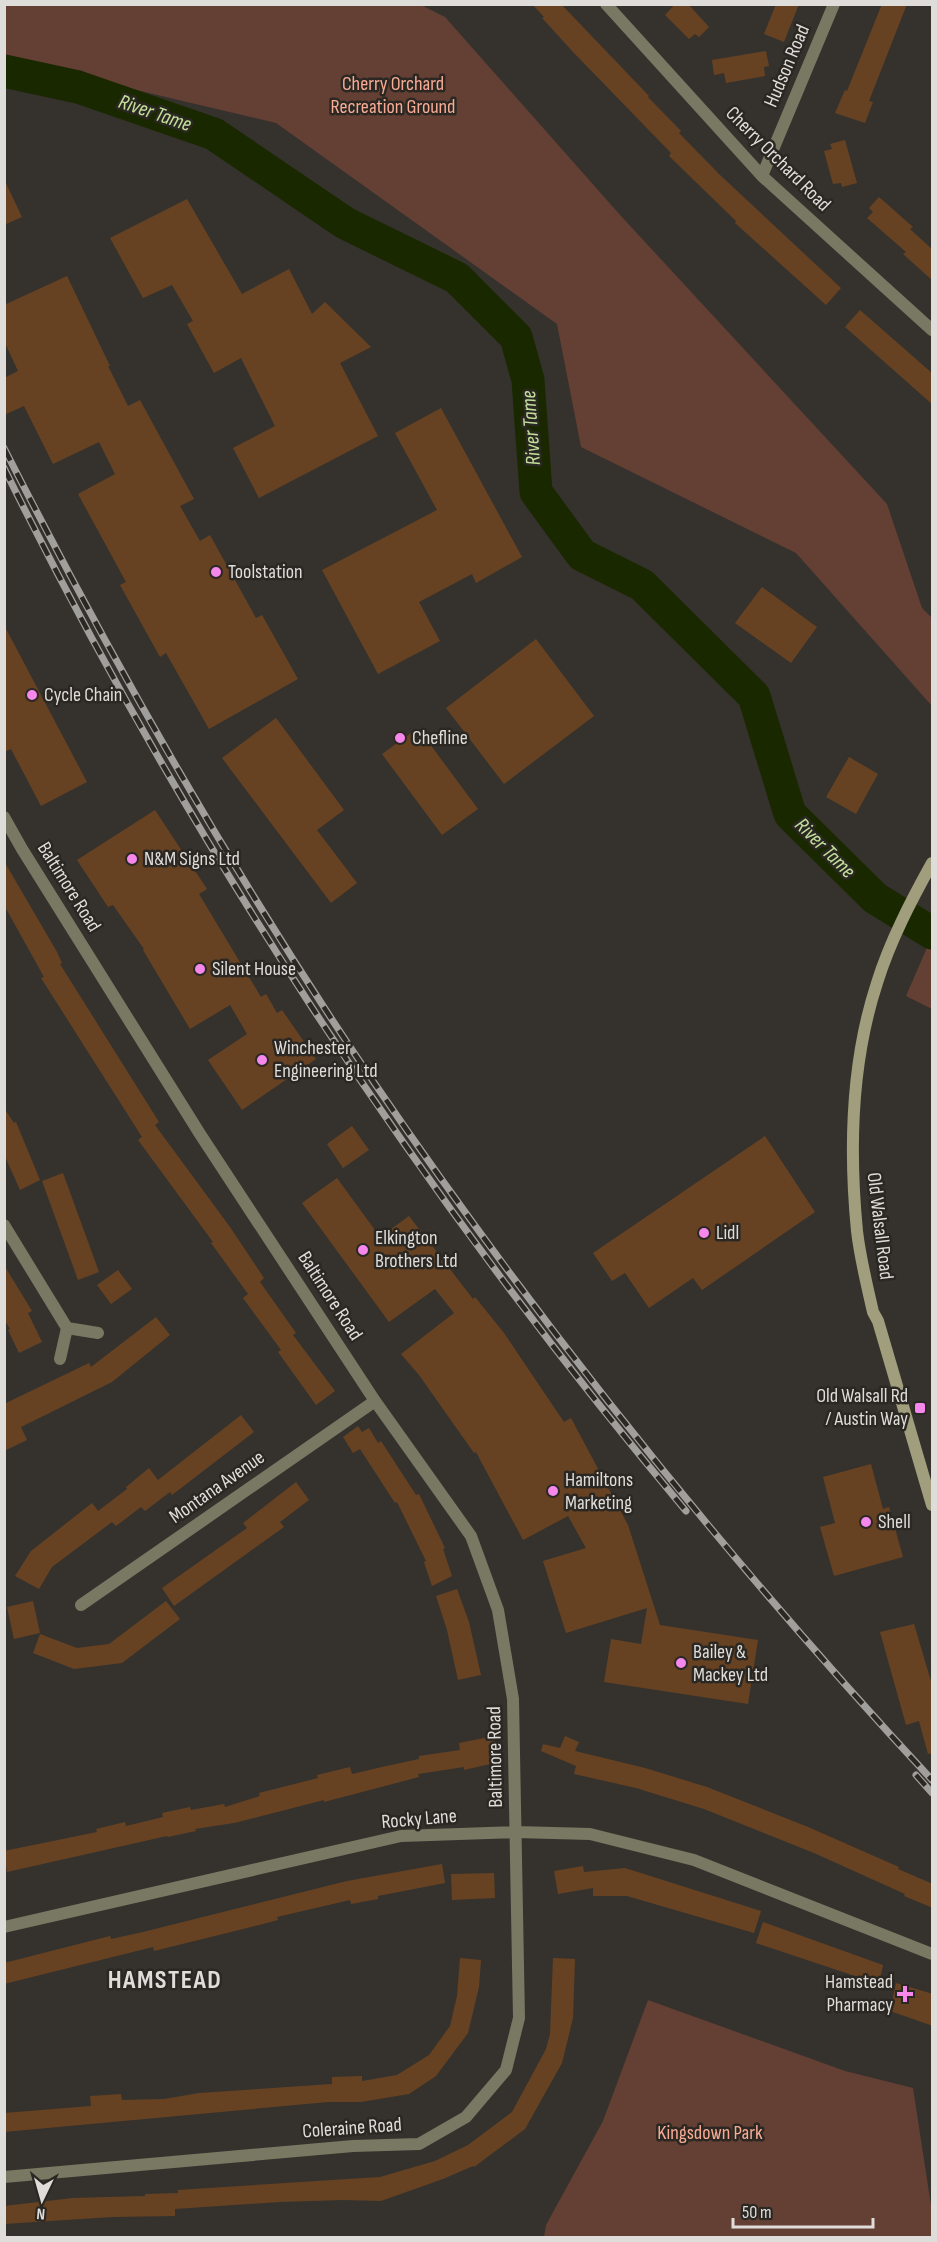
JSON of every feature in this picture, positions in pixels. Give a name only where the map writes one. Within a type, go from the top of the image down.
[{"type":"main road","name":"Old Walsall Road","points":[[933,863],[910,904],[877,983],[861,1048],[855,1098],[853,1167],[856,1223],[873,1312],[878,1321],[933,1505]]},
{"type":"street","name":"Cherry Orchard Road","points":[[606,4],[762,176],[933,330]]},
{"type":"street","name":"Hudson Road","points":[[762,176],[834,4]]},
{"type":"street","name":"Baltimore Road","points":[[4,817],[200,1134],[375,1401],[471,1536],[498,1610],[513,1699],[516,1832]]},
{"type":"street","points":[[4,1225],[67,1328],[60,1359]]},
{"type":"street","points":[[67,1328],[98,1332]]},
{"type":"street","name":"Montana Avenue","points":[[81,1605],[375,1401]]},
{"type":"street","name":"Rocky Lane","points":[[4,1927],[401,1836],[516,1832],[590,1834],[694,1860],[933,1954]]},
{"type":"street","name":"Coleraine Road","points":[[4,2177],[352,2146],[419,2144],[466,2116],[506,2070],[519,2018],[516,1832]]},
{"type":"green space","name":"Cherry Orchard Recreation Ground","points":[[5,5],[421,5],[445,17],[621,216],[887,504],[922,608],[932,618],[932,706],[796,553],[581,447],[557,324],[276,123],[5,59]]},
{"type":"green space","points":[[932,936],[932,1009],[906,996]]},
{"type":"green space","name":"Kingsdown Park","points":[[648,2000],[845,2071],[913,2088],[932,2212],[932,2237],[544,2237],[546,2225],[603,2121]]},
{"type":"building","points":[[532,4],[561,4],[649,96],[681,131],[679,133],[719,174],[841,288],[826,305],[735,223],[736,221],[669,156],[671,153],[574,53]]},
{"type":"building","points":[[675,4],[688,4],[709,27],[699,37],[695,34],[689,39],[665,15]]},
{"type":"building","points":[[776,4],[799,4],[784,42],[764,34]]},
{"type":"building","points":[[882,4],[907,4],[869,101],[873,102],[865,123],[835,113],[845,90],[847,91]]},
{"type":"building","points":[[766,51],[769,66],[764,67],[765,76],[726,83],[724,73],[714,75],[712,60]]},
{"type":"building","points":[[845,140],[857,183],[842,187],[841,183],[833,184],[824,151],[832,149],[830,144]]},
{"type":"building","points":[[4,179],[22,217],[4,225]]},
{"type":"building","points":[[879,197],[913,227],[910,229],[933,250],[933,281],[903,254],[906,252],[867,218],[873,212],[869,208]]},
{"type":"building","points":[[187,199],[242,294],[289,269],[312,314],[325,302],[371,347],[340,363],[378,436],[259,498],[233,448],[275,426],[241,358],[214,373],[187,324],[193,321],[172,285],[143,298],[110,238]]},
{"type":"building","points":[[67,276],[128,406],[140,400],[194,499],[180,506],[200,541],[210,535],[256,618],[262,615],[298,679],[209,729],[166,653],[160,657],[120,585],[126,582],[78,494],[115,474],[99,442],[53,464],[24,406],[4,415],[4,378],[18,371],[4,341],[4,305]]},
{"type":"building","points":[[860,310],[933,374],[933,405],[845,327]]},
{"type":"building","points":[[441,408],[522,557],[476,583],[472,574],[419,602],[440,641],[378,674],[322,570],[437,510],[395,433]]},
{"type":"building","points":[[762,587],[817,627],[791,663],[735,623]]},
{"type":"building","points":[[4,625],[87,782],[41,806],[11,749],[4,752]]},
{"type":"building","points":[[536,639],[594,716],[504,784],[446,708]]},
{"type":"building","points":[[276,718],[344,810],[317,830],[357,883],[331,903],[222,758]]},
{"type":"building","points":[[418,728],[478,809],[442,835],[382,754]]},
{"type":"building","points":[[849,757],[878,774],[856,814],[826,797]]},
{"type":"building","points":[[155,810],[207,889],[199,894],[261,997],[266,994],[277,1013],[282,1010],[316,1059],[242,1110],[208,1060],[247,1034],[230,1005],[190,1029],[144,949],[113,905],[108,907],[77,860]]},
{"type":"building","points":[[4,861],[57,952],[62,963],[60,964],[159,1122],[155,1125],[230,1227],[264,1278],[260,1282],[296,1333],[293,1335],[335,1391],[316,1405],[278,1352],[281,1350],[243,1298],[248,1294],[138,1140],[142,1137],[41,978],[44,977],[4,905]]},
{"type":"building","points":[[4,1108],[14,1123],[16,1122],[40,1180],[20,1190],[4,1154]]},
{"type":"building","points":[[352,1126],[369,1150],[343,1168],[327,1144]]},
{"type":"building","name":"Lidl","points":[[765,1136],[815,1212],[702,1290],[693,1278],[649,1308],[625,1273],[612,1281],[593,1253]]},
{"type":"building","points":[[63,1173],[99,1272],[78,1280],[42,1181]]},
{"type":"building","points":[[337,1178],[380,1237],[409,1216],[473,1299],[475,1297],[504,1333],[564,1422],[571,1418],[628,1525],[660,1625],[758,1640],[748,1704],[604,1682],[611,1639],[641,1644],[647,1608],[566,1633],[543,1561],[586,1548],[568,1516],[523,1540],[476,1452],[474,1453],[419,1375],[401,1354],[454,1313],[435,1289],[389,1322],[302,1203]]},
{"type":"building","points":[[4,1265],[32,1311],[28,1313],[42,1342],[19,1353],[4,1319]]},
{"type":"building","points":[[118,1270],[132,1289],[111,1304],[97,1285]]},
{"type":"building","points":[[156,1317],[170,1335],[112,1382],[21,1427],[27,1440],[4,1451],[4,1404],[89,1363],[91,1367]]},
{"type":"building","points":[[241,1415],[254,1432],[172,1495],[170,1492],[145,1511],[141,1507],[116,1526],[112,1522],[52,1567],[39,1589],[15,1576],[31,1551],[92,1503],[98,1511],[127,1489],[126,1487],[149,1468],[158,1480]]},
{"type":"building","points":[[358,1426],[362,1432],[369,1428],[378,1443],[381,1441],[416,1495],[419,1494],[445,1548],[443,1549],[452,1576],[432,1586],[424,1562],[426,1561],[397,1502],[395,1503],[360,1449],[353,1453],[343,1437]]},
{"type":"building","name":"Shell","points":[[871,1464],[883,1509],[889,1507],[903,1557],[834,1576],[820,1527],[835,1523],[823,1477]]},
{"type":"building","points":[[296,1482],[309,1500],[280,1522],[284,1527],[174,1606],[162,1588],[247,1528],[243,1523]]},
{"type":"building","points":[[457,1589],[469,1622],[481,1675],[458,1680],[447,1630],[436,1596]]},
{"type":"building","points":[[33,1601],[40,1633],[14,1639],[7,1607]]},
{"type":"building","points":[[166,1601],[180,1619],[122,1663],[74,1669],[33,1653],[40,1634],[77,1648],[109,1644]]},
{"type":"building","points":[[914,1624],[933,1688],[933,1753],[928,1754],[919,1721],[906,1725],[880,1632]]},
{"type":"building","points":[[494,1736],[499,1759],[489,1762],[490,1764],[464,1770],[464,1767],[418,1774],[419,1777],[324,1802],[324,1800],[234,1823],[195,1829],[196,1831],[7,1872],[4,1851],[97,1832],[96,1829],[125,1822],[126,1826],[163,1817],[162,1813],[190,1807],[191,1810],[224,1804],[225,1807],[260,1796],[259,1793],[318,1778],[317,1775],[350,1767],[352,1774],[419,1759],[419,1756],[460,1750],[459,1743]]},
{"type":"building","points":[[565,1736],[579,1742],[575,1751],[645,1768],[707,1787],[808,1827],[899,1867],[898,1869],[933,1884],[933,1908],[814,1853],[704,1809],[636,1788],[574,1774],[576,1766],[541,1751],[543,1744],[560,1748]]},
{"type":"building","points":[[442,1864],[445,1883],[378,1896],[378,1899],[351,1904],[350,1900],[277,1917],[278,1920],[154,1951],[153,1947],[4,1984],[4,1963],[110,1936],[111,1939],[143,1932],[347,1881]]},
{"type":"building","points":[[583,1866],[584,1872],[625,1868],[761,1911],[754,1933],[627,1896],[593,1896],[593,1888],[558,1894],[554,1871]]},
{"type":"building","points":[[494,1873],[495,1898],[452,1900],[451,1874]]},
{"type":"building","points":[[763,1922],[883,1965],[879,1984],[756,1943]]},
{"type":"building","points":[[460,1958],[481,1960],[479,1987],[468,2033],[436,2076],[409,2094],[361,2102],[328,2102],[4,2132],[4,2113],[91,2106],[90,2096],[121,2094],[122,2100],[164,2099],[199,2093],[332,2084],[332,2077],[362,2076],[362,2081],[397,2075],[429,2055],[450,2026],[457,1996]]},
{"type":"building","points":[[553,1958],[575,1959],[573,2018],[562,2063],[525,2129],[474,2167],[381,2201],[280,2202],[175,2209],[175,2216],[112,2217],[4,2224],[4,2206],[73,2198],[145,2196],[145,2194],[178,2193],[178,2190],[380,2177],[435,2161],[468,2145],[512,2112],[546,2049],[550,2034]]},
{"type":"building","points":[[896,1983],[933,1994],[933,2026],[890,2011]]},
{"type":"waterway","name":"River Tame","points":[[4,71],[78,87],[214,134],[345,223],[457,278],[516,337],[528,380],[536,492],[582,555],[642,585],[754,696],[790,814],[875,898],[932,933]]},
{"type":"railway","points":[[4,448],[89,611],[226,851],[324,1007],[439,1176],[572,1355],[711,1529],[783,1614],[932,1780]]},
{"type":"railway","points":[[4,468],[75,607],[150,743],[230,878],[314,1010],[401,1139],[493,1266],[588,1390],[686,1511]]},
{"type":"railway","points":[[916,1775],[932,1793]]},
{"type":"place","name":"Toolstation","points":[[216,572]]},
{"type":"place","name":"Cycle Chain","points":[[32,695]]},
{"type":"place","name":"Chefline","points":[[400,738]]},
{"type":"place","name":"N&M Signs Ltd","points":[[132,859]]},
{"type":"place","name":"Silent House","points":[[200,969]]},
{"type":"place","name":"Winchester Engineering Ltd","points":[[262,1060]]},
{"type":"place","name":"Lidl","points":[[704,1233]]},
{"type":"place","name":"Elkington Brothers Ltd","points":[[363,1250]]},
{"type":"place","name":"Old Walsall Rd / Austin Way","points":[[920,1408]]},
{"type":"place","name":"Hamiltons Marketing","points":[[553,1491]]},
{"type":"place","name":"Shell","points":[[866,1522]]},
{"type":"place","name":"Bailey & Mackey Ltd","points":[[681,1663]]},
{"type":"place","name":"Hamstead Pharmacy","points":[[905,1994]]},
{"type":"district","name":"HAMSTEAD","points":[[165,1980]]}]
